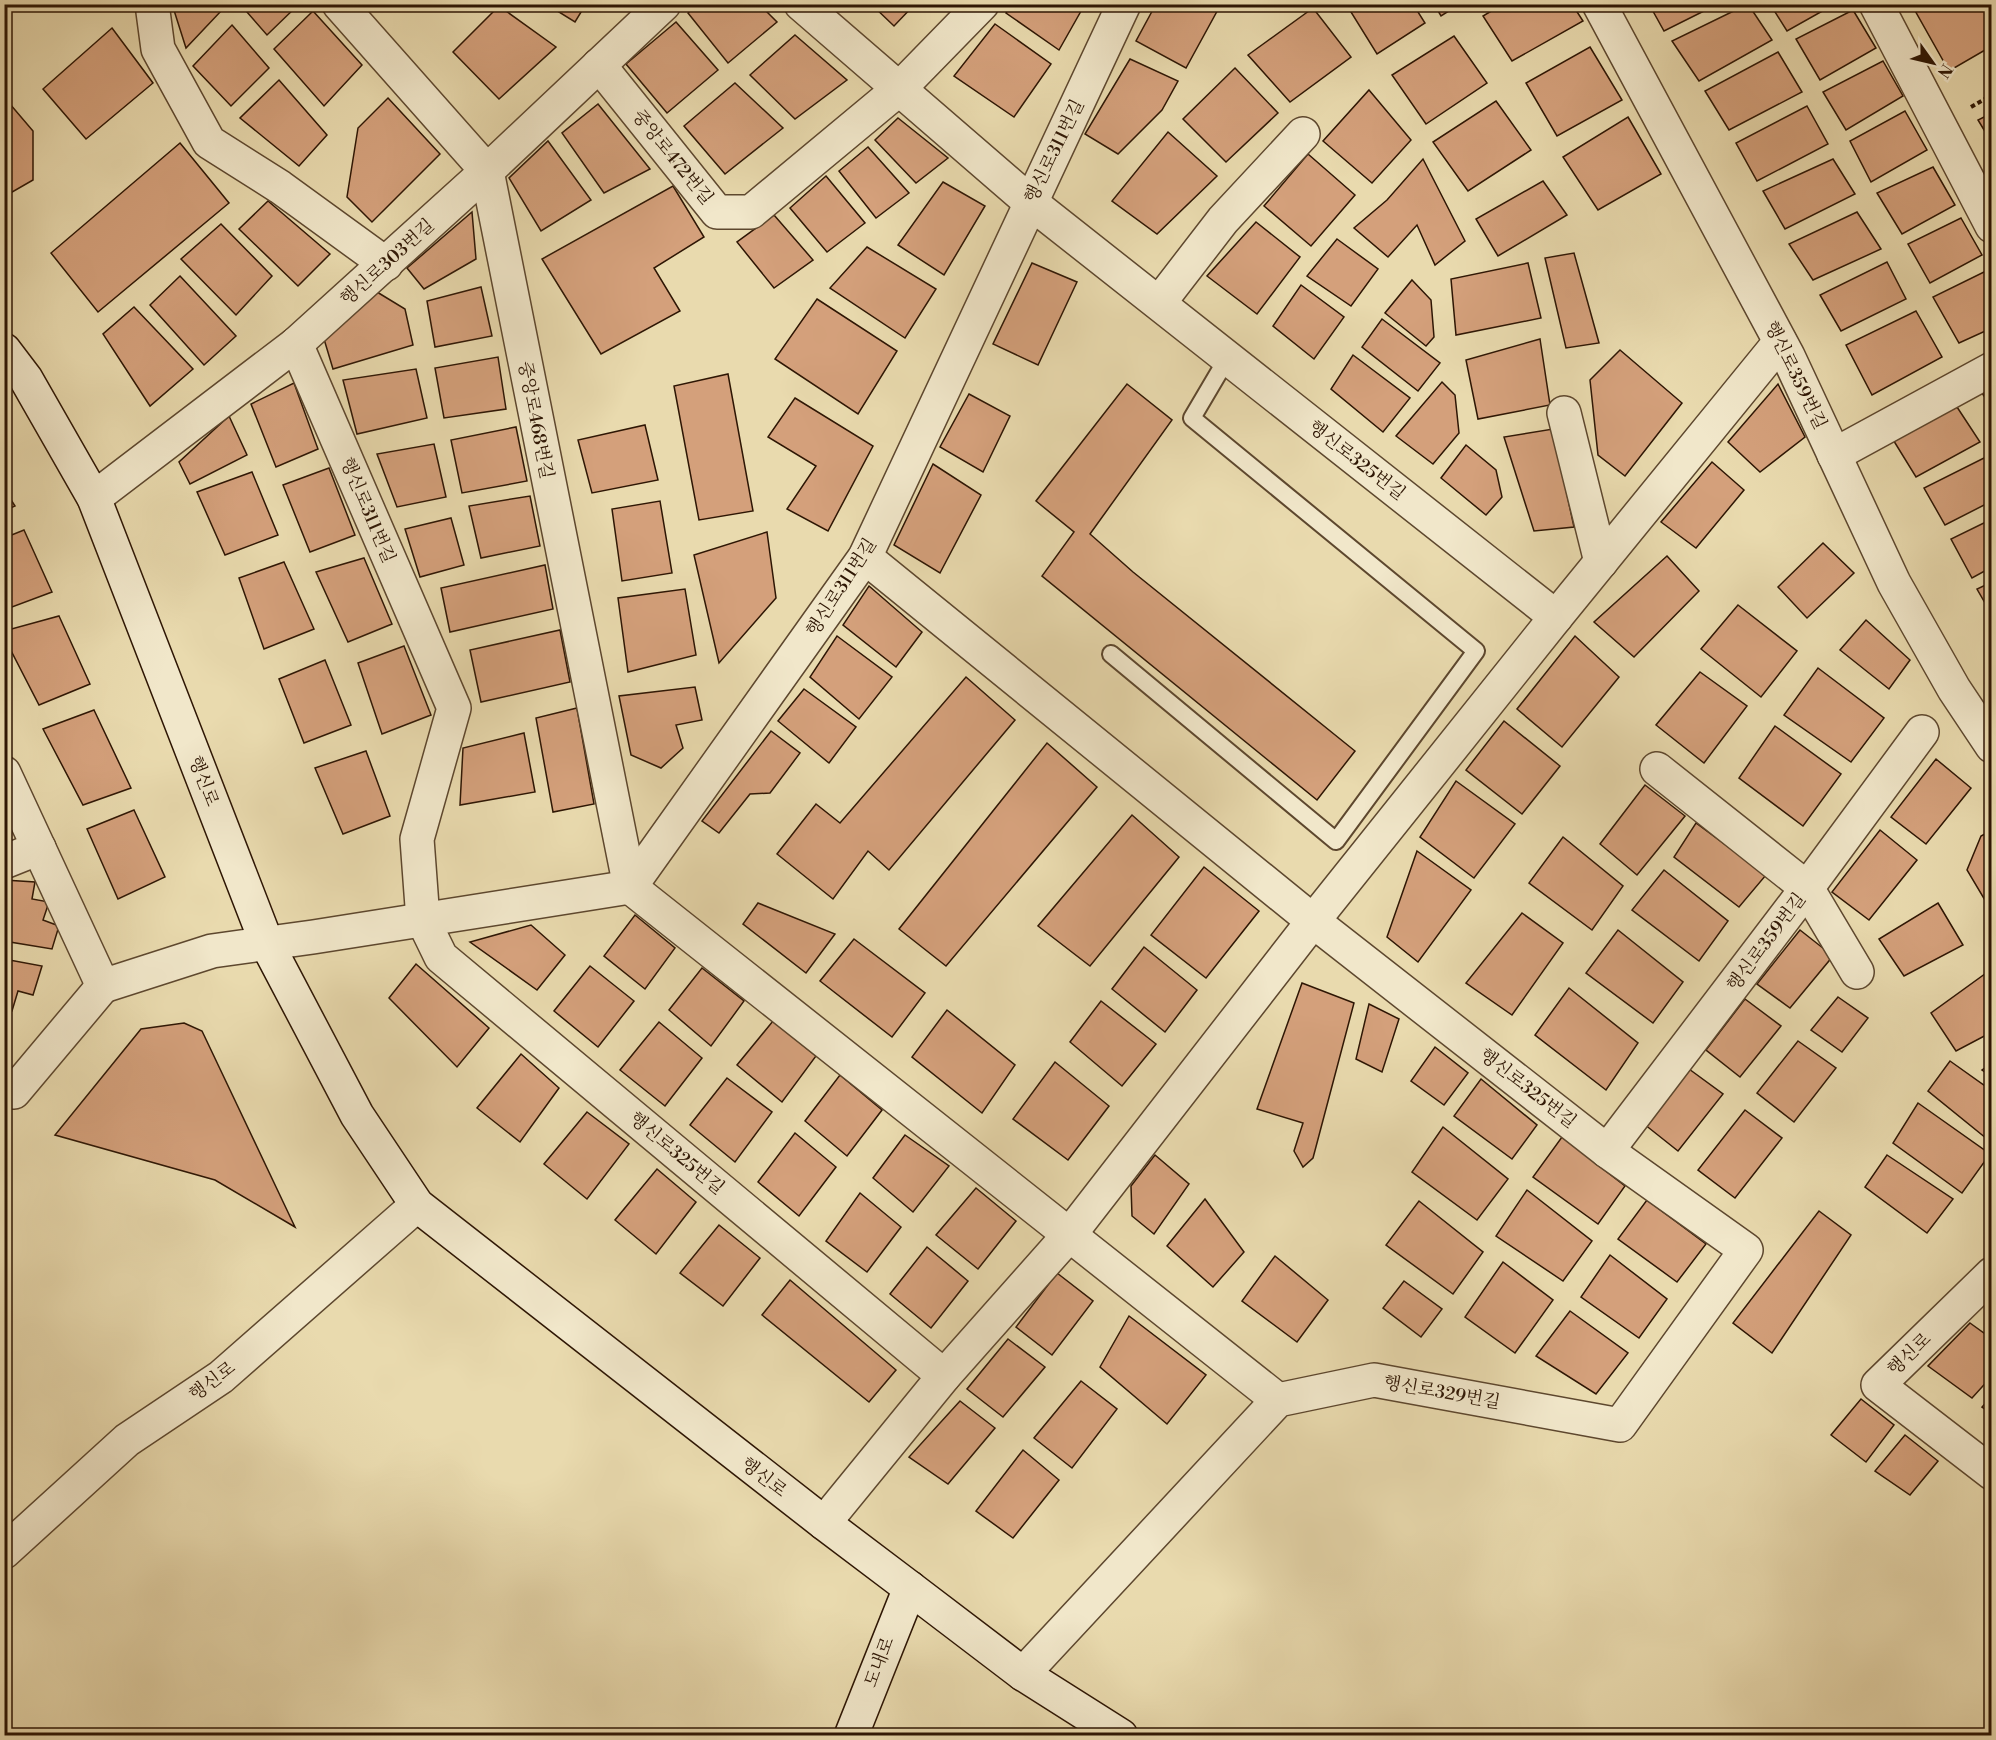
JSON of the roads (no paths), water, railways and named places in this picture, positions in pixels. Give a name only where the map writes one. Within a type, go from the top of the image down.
[{"type":"street","points":[[152,4],[158,49],[209,142],[280,186],[386,264]]},
{"type":"street","points":[[339,4],[487,171]]},
{"type":"street","name":"행신로303번길","points":[[94,498],[296,344],[487,171],[664,4]]},
{"type":"street","points":[[801,4],[1030,202]]},
{"type":"street","name":"중앙로472번길","points":[[599,65],[717,212],[752,212],[899,89],[982,4]]},
{"type":"street","name":"행신로311번길","points":[[630,887],[865,557],[1124,4]]},
{"type":"street","name":"행신로359번길","points":[[1599,4],[1780,342],[1894,583],[1954,689],[1992,746]]},
{"type":"street","points":[[1876,4],[1992,226]]},
{"type":"street","points":[[1159,303],[1223,220],[1303,134]]},
{"type":"street","name":"중앙로468번길","points":[[487,171],[630,887]]},
{"type":"street","name":"행신로325번길","points":[[1030,202],[1556,617]]},
{"type":"street","points":[[824,1523],[944,1376],[1070,1234],[1313,921],[1780,342]]},
{"type":"street","name":"행신로311번길","points":[[296,344],[454,708],[417,838],[423,920]]},
{"type":"street","name":"행신로","points":[[4,350],[26,379],[94,498],[267,944],[357,1115],[417,1205],[824,1523],[1023,1674],[1121,1736]]},
{"type":"street","points":[[1834,455],[1992,369]]},
{"type":"street","points":[[1564,413],[1601,562]]},
{"type":"street","name":"행신로325번길","points":[[865,557],[1313,921],[1607,1150],[1746,1250]]},
{"type":"street","name":"행신로359번길","points":[[1607,1150],[1808,888],[1922,732]]},
{"type":"street","points":[[1657,769],[1808,888],[1857,972]]},
{"type":"street","points":[[4,773],[103,986]]},
{"type":"street","points":[[4,862],[39,848]]},
{"type":"street","points":[[4,1090],[14,1092],[103,986],[212,951],[630,887],[1278,1400],[1023,1674]]},
{"type":"street","name":"행신로325번길","points":[[423,920],[441,957],[944,1376]]},
{"type":"street","name":"행신로","points":[[4,1552],[127,1440],[221,1377],[417,1205]]},
{"type":"street","name":"행신로329번길","points":[[1278,1400],[1374,1380],[1620,1425],[1746,1250]]},
{"type":"street","name":"행신로","points":[[1986,1289],[1878,1385],[1992,1473]]},
{"type":"street","name":"도내로","points":[[851,1736],[910,1588]]},
{"type":"lane","points":[[1111,654],[1336,841],[1476,651],[1192,418],[1228,357]]}]
